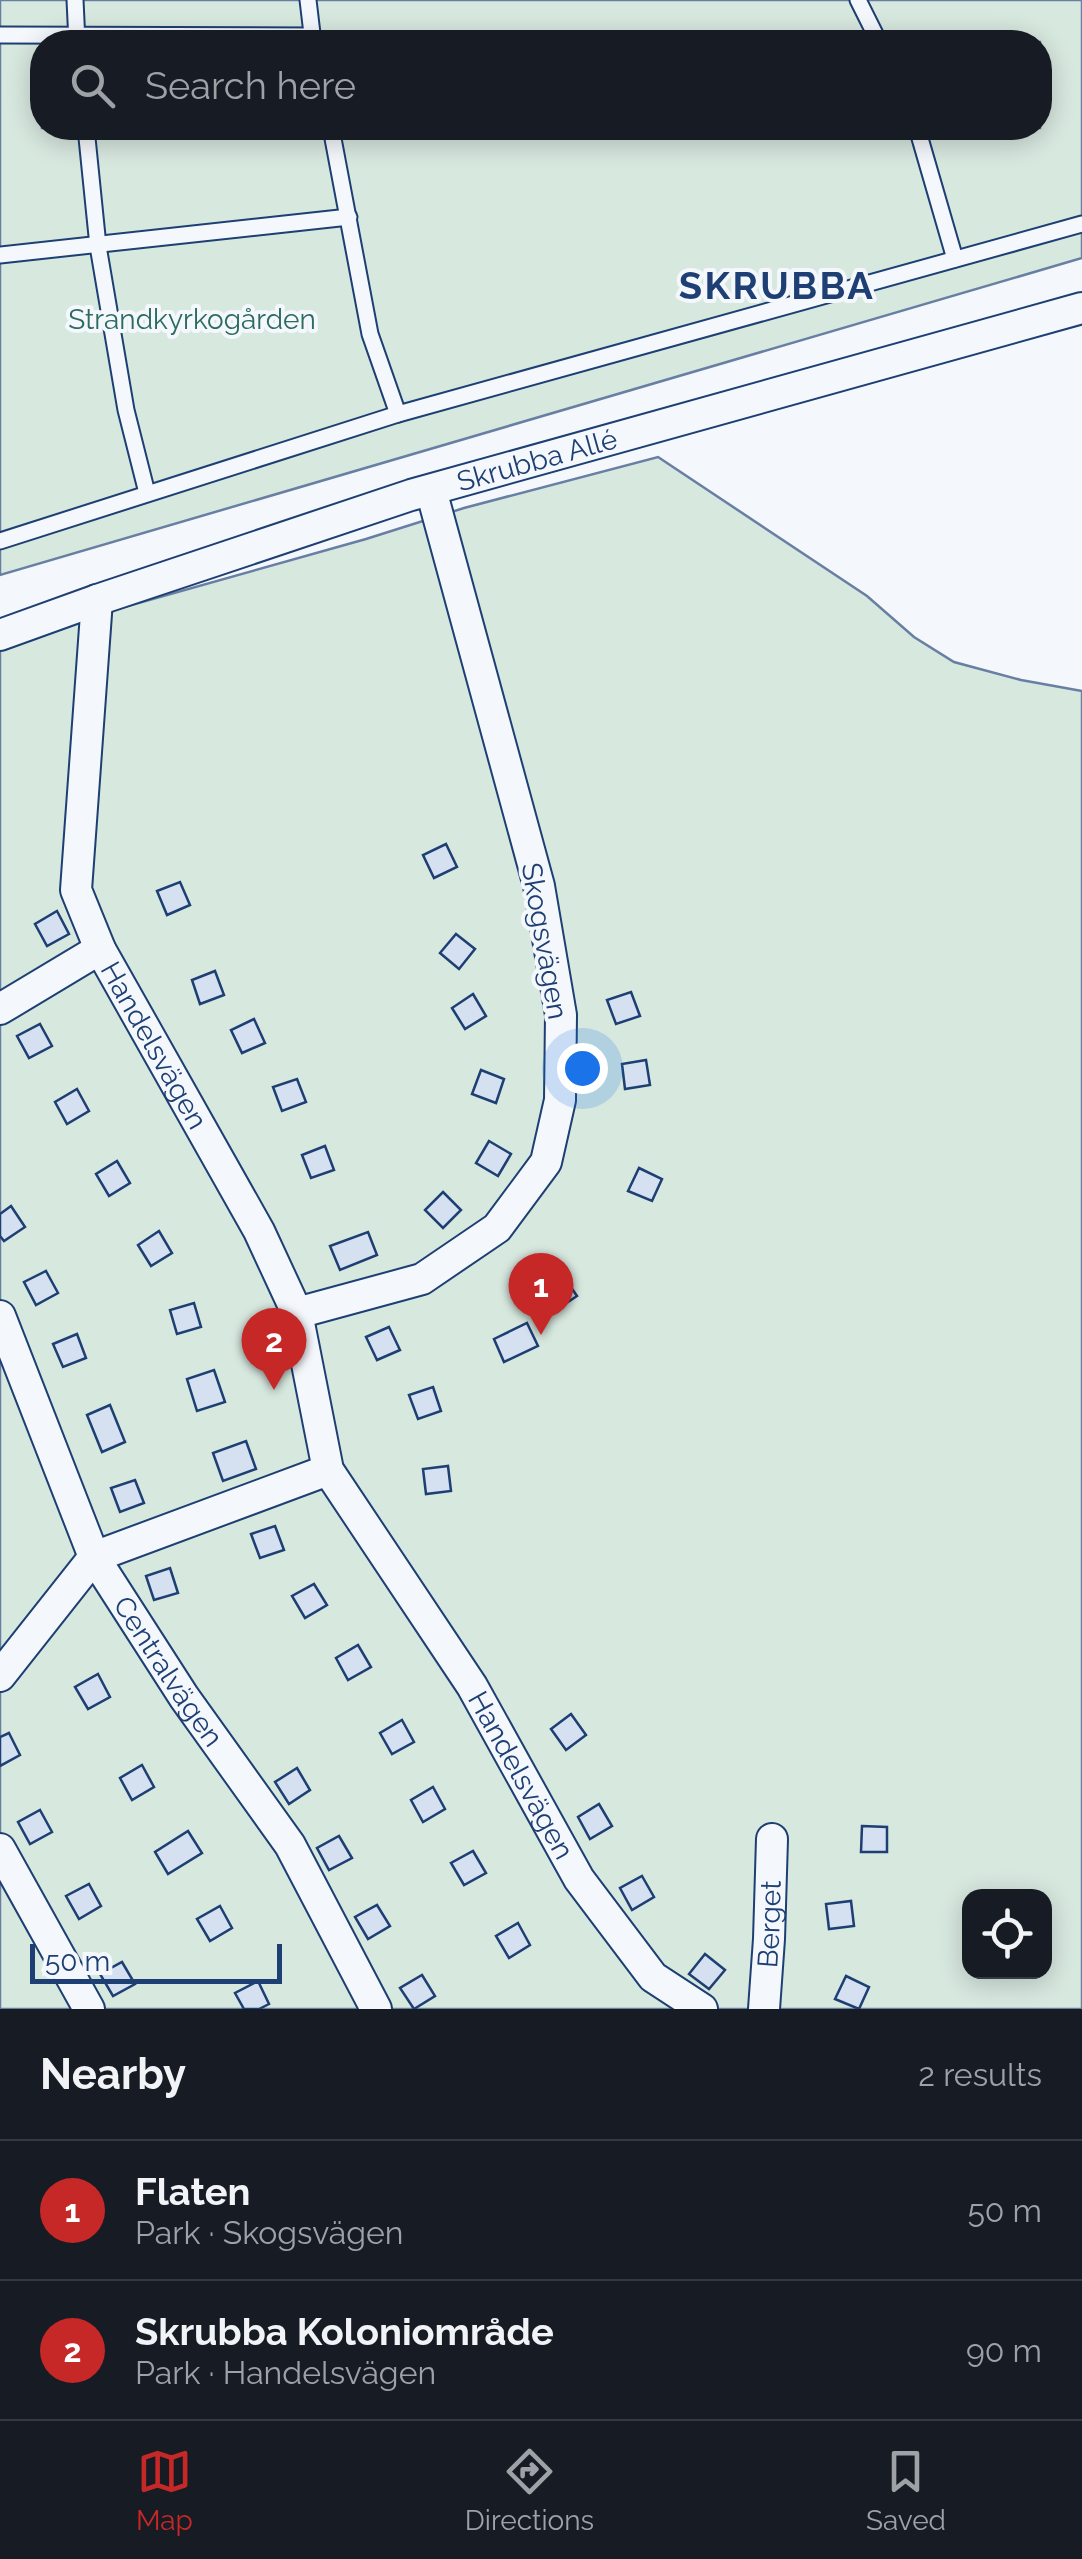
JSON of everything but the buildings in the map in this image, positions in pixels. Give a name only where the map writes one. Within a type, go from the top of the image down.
[{"type":"street","name":"Skrubba Allé","points":[[0,636],[96,600],[431,490],[1082,308]]},
{"type":"street","name":"Skogsvägen","points":[[297,1313],[422,1279],[496,1228],[546,1162],[560,1100],[561,1015],[539,886],[431,490]]},
{"type":"street","name":"Handelsvägen","points":[[96,600],[76,890],[100,949],[259,1231],[297,1313],[328,1470],[472,1686],[579,1879],[653,1977],[702,2009]]},
{"type":"street","points":[[0,1009],[100,949]]},
{"type":"street","name":"Centralvägen","points":[[0,1316],[94,1557],[184,1697],[290,1845],[376,2009]]},
{"type":"street","points":[[0,1676],[94,1557],[328,1470]]},
{"type":"street","name":"Berget","points":[[764,2009],[772,1839]]},
{"type":"street","points":[[0,1849],[89,2009]]},
{"type":"lane","points":[[75,0],[77,30]]},
{"type":"lane","points":[[308,0],[312,30]]},
{"type":"lane","points":[[858,0],[874,30]]},
{"type":"lane","points":[[0,35],[30,37]]},
{"type":"lane","points":[[87,140],[98,246],[126,410],[148,493]]},
{"type":"lane","points":[[333,140],[370,334],[398,414]]},
{"type":"lane","points":[[920,140],[954,259]]},
{"type":"lane","points":[[0,255],[349,217]]},
{"type":"lane","points":[[0,541],[398,414],[1082,224]]},
{"type":"green space","name":"Strandkyrkogården","points":[[0,0],[1082,0],[1082,258],[0,575]]},
{"type":"green space","points":[[658,457],[867,596],[914,637],[954,662],[1082,691],[1082,2009],[0,2009],[0,650],[103,613],[464,508]]},
{"type":"place","name":"Flaten","points":[[541,1335]]},
{"type":"place","name":"Skrubba Koloniområde","points":[[274,1390]]},
{"type":"district","name":"SKRUBBA","points":[[777,286]]}]
